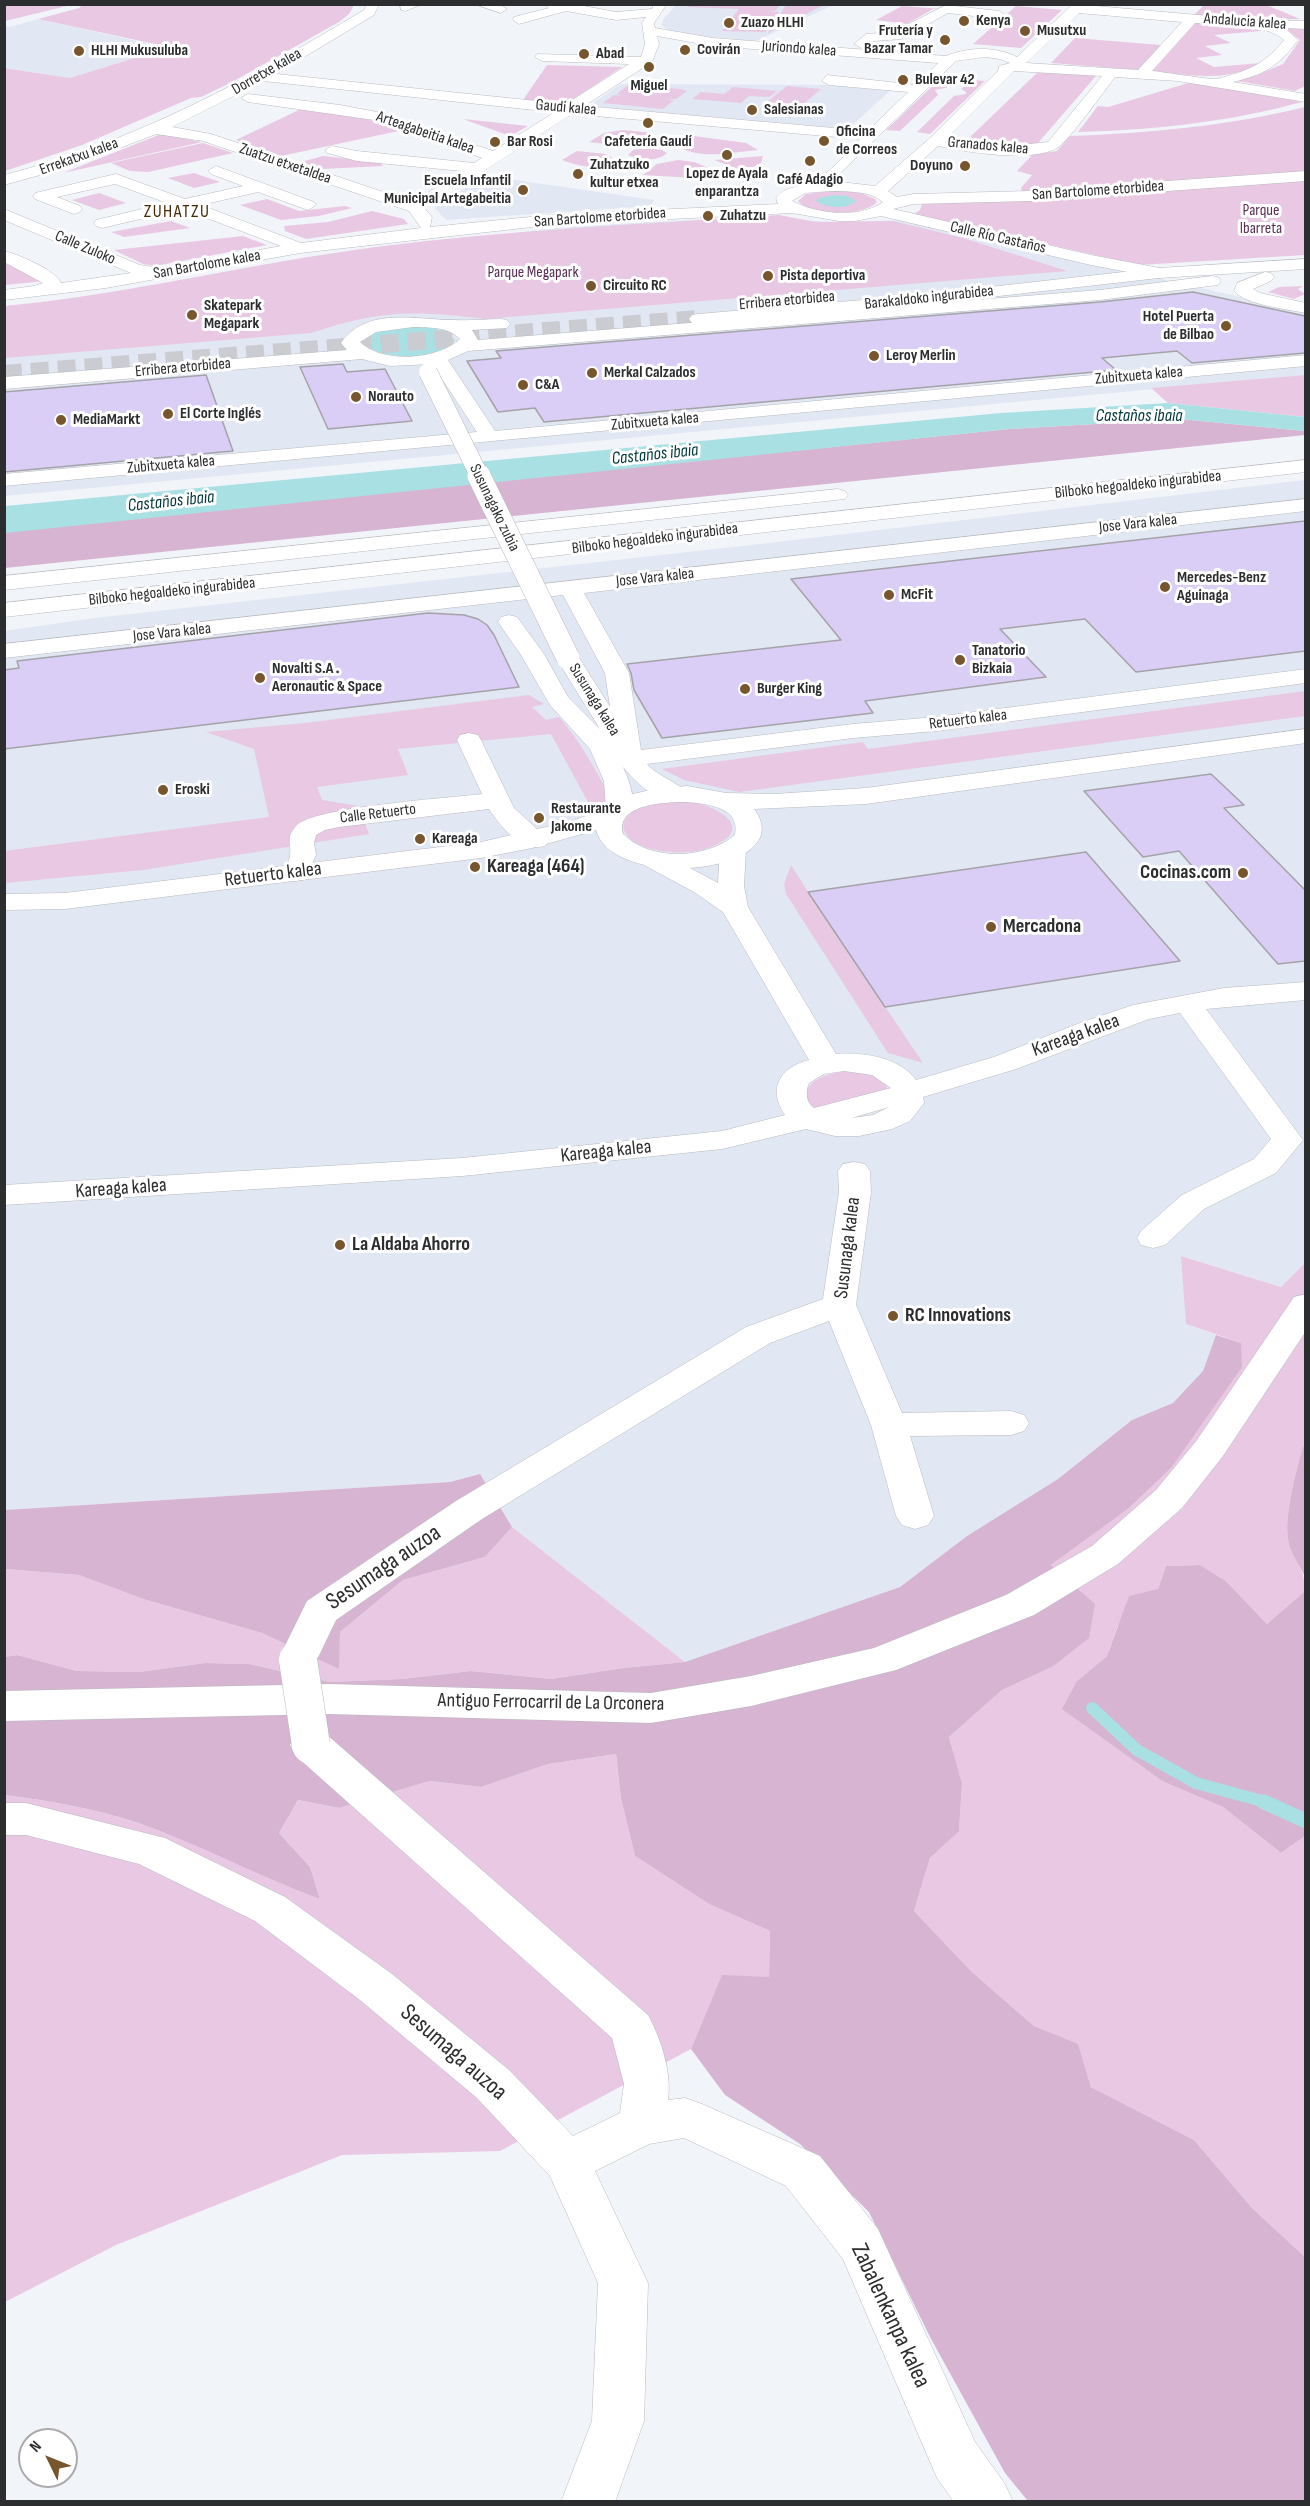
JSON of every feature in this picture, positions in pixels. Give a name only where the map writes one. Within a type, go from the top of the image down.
[{"type":"main road","name":"Dorretxe kalea","points":[[153,129],[262,77],[370,12],[373,4]]},
{"type":"main road","points":[[480,4],[501,9]]},
{"type":"main road","points":[[549,4],[619,16],[649,29]]},
{"type":"main road","points":[[986,24],[1011,4]]},
{"type":"main road","points":[[878,191],[1079,7]]},
{"type":"main road","name":"Andalucia kalea","points":[[1079,7],[1188,14],[1254,24],[1305,25]]},
{"type":"main road","points":[[519,20],[565,8]]},
{"type":"main road","points":[[619,16],[658,8]]},
{"type":"main road","points":[[566,44],[552,46],[539,59],[544,61],[640,63],[648,56],[652,44],[649,29],[658,8]]},
{"type":"main road","points":[[851,53],[868,38],[896,36],[946,9],[999,15]]},
{"type":"main road","points":[[1142,74],[1188,14]]},
{"type":"main road","points":[[1215,82],[1260,71],[1273,63],[1291,40],[1283,33],[1254,24]]},
{"type":"main road","name":"Juriondo kalea","points":[[649,29],[713,42],[950,59]]},
{"type":"main road","points":[[814,187],[835,172],[968,43]]},
{"type":"main road","points":[[950,59],[991,55],[1007,57],[1013,66]]},
{"type":"main road","points":[[950,59],[964,69]]},
{"type":"main road","name":"Arteagabeitia kalea","points":[[415,208],[640,63]]},
{"type":"main road","points":[[986,71],[1013,66],[1113,71],[1215,82],[1305,98]]},
{"type":"main road","name":"Granados kalea","points":[[935,141],[1014,150],[1041,150],[1053,145],[1113,71]]},
{"type":"main road","name":"Gaudi kalea","points":[[262,77],[392,92],[870,136]]},
{"type":"main road","points":[[832,78],[829,81],[918,89]]},
{"type":"main road","points":[[226,96],[355,111],[392,92]]},
{"type":"main road","name":"Arteagabeitia kalea","points":[[355,111],[377,116],[494,157]]},
{"type":"main road","points":[[521,123],[544,126]]},
{"type":"main road","name":"Zuatzu etxetaldea","points":[[153,129],[206,136],[415,208]]},
{"type":"main road","name":"Errekatxu kalea","points":[[4,180],[89,154],[153,129]]},
{"type":"main road","points":[[396,136],[421,131]]},
{"type":"main road","points":[[496,135],[517,142]]},
{"type":"main road","points":[[279,162],[365,143]]},
{"type":"main road","points":[[322,152],[477,168]]},
{"type":"main road","name":"Zuatzu etxetaldea","points":[[216,171],[308,205]]},
{"type":"main road","points":[[835,172],[858,179],[894,177]]},
{"type":"main road","name":"San Bartolome etorbidea","points":[[410,234],[650,214],[791,208],[818,215],[852,216],[914,199],[1029,196],[1305,176]]},
{"type":"main road","points":[[74,209],[41,196],[116,179],[300,248]]},
{"type":"main road","points":[[791,208],[785,203],[784,198],[800,189],[848,186],[878,191],[890,199],[886,207]]},
{"type":"main road","name":"Zuatzu etxetaldea","points":[[102,223],[260,187]]},
{"type":"main road","name":"Calle Río Castaños","points":[[886,207],[1092,268]]},
{"type":"main road","points":[[415,208],[424,217],[426,223]]},
{"type":"main road","name":"Calle Zuloko","points":[[4,214],[137,270],[168,273]]},
{"type":"main road","points":[[426,223],[471,228]]},
{"type":"main road","points":[[410,234],[422,228],[426,223]]},
{"type":"main road","name":"San Bartolome kalea","points":[[4,295],[168,273],[300,248],[410,234]]},
{"type":"main road","points":[[4,256],[33,269],[52,282],[48,287],[35,292]]},
{"type":"main road","name":"Erribera etorbidea","points":[[682,309],[1092,268],[1159,273],[1305,264]]},
{"type":"main road","name":"Barakaldoko ingurabidea","points":[[698,319],[910,301],[1159,273]]},
{"type":"main road","name":"Erribera etorbidea","points":[[910,301],[1305,275]]},
{"type":"main road","points":[[1265,277],[1243,287],[1243,291],[1256,297],[1305,308]]},
{"type":"main road","name":"Erribera etorbidea","points":[[4,383],[362,354],[384,359],[427,363],[466,346],[1053,299],[1212,281]]},
{"type":"main road","points":[[362,354],[353,349],[344,337],[394,323],[432,323],[449,326],[513,323]]},
{"type":"main road","points":[[449,326],[467,335],[469,340],[466,346]]},
{"type":"main road","name":"Erribera etorbidea","points":[[4,365],[140,354]]},
{"type":"main road","name":"Zubitxueta kalea","points":[[4,480],[490,437],[1305,360]]},
{"type":"main road","points":[[427,363],[490,437]]},
{"type":"main road","name":"Susunagako zubia","points":[[427,363],[568,658]]},
{"type":"main road","name":"Bilboko hegoaldeko ingurabidea","points":[[4,610],[1305,466]]},
{"type":"main road","name":"Bilboko hegoaldeko ingurabidea","points":[[4,583],[862,492]]},
{"type":"main road","name":"Jose Vara kalea","points":[[4,651],[1305,505]]},
{"type":"main road","name":"Susunaga kalea","points":[[570,587],[617,673],[630,759]]},
{"type":"main road","name":"Susunaga kalea","points":[[509,622],[532,654],[558,700],[600,745]]},
{"type":"main road","name":"Susunaga kalea","points":[[568,658],[600,745],[614,774],[620,800],[608,826],[610,835],[617,843],[643,856]]},
{"type":"main road","name":"Susunaga kalea","points":[[568,658],[630,759],[649,780],[674,794]]},
{"type":"main road","name":"Retuerto kalea","points":[[630,759],[853,731],[936,724],[1305,676]]},
{"type":"main road","points":[[724,801],[774,802],[866,796],[1305,736]]},
{"type":"main road","points":[[468,740],[504,815],[536,840]]},
{"type":"main road","name":"Retuerto kalea","points":[[65,901],[481,850],[536,840],[580,828],[636,800],[674,794],[702,795],[724,801]]},
{"type":"main road","points":[[643,856],[695,860],[740,844],[785,822],[866,796]]},
{"type":"main road","name":"Calle Retuerto","points":[[296,873],[303,855],[300,842],[304,833],[321,822],[497,800]]},
{"type":"main road","points":[[724,801],[738,808],[748,819],[750,830],[740,844],[731,886],[740,918],[826,1063]]},
{"type":"main road","name":"Retuerto kalea","points":[[481,850],[603,848],[643,856]]},
{"type":"main road","points":[[643,856],[704,886],[740,918]]},
{"type":"main road","points":[[4,902],[65,901]]},
{"type":"main road","points":[[4,915],[65,901]]},
{"type":"main road","name":"Kareaga kalea","points":[[4,1195],[462,1167],[722,1140],[909,1092],[1005,1063],[1090,1029],[1143,1011],[1224,998],[1305,991]]},
{"type":"main road","points":[[1153,1238],[1193,1202],[1265,1166],[1287,1140],[1188,1004]]},
{"type":"main road","points":[[853,1062],[872,1065],[890,1072],[902,1081],[909,1092],[908,1105],[903,1112],[872,1136],[854,1171],[797,1109],[790,1098],[792,1085],[811,1068],[826,1063],[853,1062]]},
{"type":"main road","points":[[807,1119],[848,1128],[873,1126],[890,1121]]},
{"type":"main road","name":"Susunaga kalea","points":[[854,1171],[855,1191],[839,1305],[889,1425],[915,1516]]},
{"type":"main road","name":"Antiguo Ferrocarril de La Orconera","points":[[4,1706],[330,1699],[651,1708],[751,1691],[882,1660],[1020,1605],[1105,1555],[1169,1499],[1210,1448],[1305,1304]]},
{"type":"main road","name":"Sesumaga auzoa","points":[[642,2125],[647,2084],[632,2028],[311,1745],[298,1660],[321,1611],[469,1510],[758,1335],[839,1305]]},
{"type":"main road","points":[[889,1425],[1011,1423]]},
{"type":"main road","name":"Sesumaga auzoa","points":[[4,1819],[26,1820],[150,1850],[270,1909],[376,1987],[493,2084],[567,2162],[623,2283],[618,2421],[588,2502]]},
{"type":"main road","name":"Zabalenkanpa kalea","points":[[567,2162],[642,2125],[685,2118],[803,2171],[861,2245],[956,2460],[986,2502]]},
{"type":"shaded area","name":"Zuazo HLHI","points":[[676,5],[833,5],[756,41],[690,35],[668,30],[662,26],[663,20]]},
{"type":"shaded area","name":"HLHI Mukusuluba","points":[[38,19],[146,43],[171,46],[70,78],[5,68],[4,26],[10,27]]},
{"type":"shaded area","name":"Salesianas","points":[[621,84],[830,85],[890,91],[848,129],[588,106]]},
{"type":"shaded area","name":"Escuela Infantil Municipal Artegabeitia","points":[[484,176],[654,200],[651,206],[446,220],[435,208]]},
{"type":"shaded area","points":[[750,217],[831,222],[906,220],[1305,312],[1305,375],[5,496],[5,306],[86,299],[348,251],[576,226]]},
{"type":"shaded area","points":[[1180,419],[1305,431],[1305,435],[5,568],[5,531],[1009,429]]},
{"type":"shaded area","points":[[1305,480],[1305,1263],[1281,1287],[1182,1256],[1186,1324],[1216,1335],[1203,1371],[1173,1403],[1132,1420],[1058,1479],[967,1536],[900,1587],[685,1662],[512,1527],[480,1474],[450,1482],[5,1510],[4,631],[95,618],[760,544]]},
{"type":"shaded area","points":[[1216,1335],[1241,1343],[1242,1367],[1171,1468],[1128,1509],[1051,1565],[1095,1604],[1089,1638],[1052,1667],[1002,1690],[949,1737],[962,1783],[959,1831],[930,1858],[914,1911],[972,1972],[1034,2026],[1078,2044],[1091,2087],[1194,2140],[1252,2208],[1305,2257],[1305,2501],[1028,2501],[1005,2473],[930,2337],[869,2212],[800,2144],[725,2095],[691,2049],[722,1975],[769,1977],[770,1931],[709,1904],[635,1856],[621,1799],[616,1754],[548,1764],[481,1787],[430,1781],[339,1808],[298,1800],[279,1833],[310,1867],[320,1899],[141,1824],[84,1808],[5,1795],[5,1657],[17,1655],[77,1671],[139,1672],[205,1663],[249,1664],[330,1682],[402,1679],[471,1671],[551,1679],[623,1668],[685,1662],[900,1587],[967,1536],[1058,1479],[1132,1420],[1173,1403],[1203,1371]]},
{"type":"shaded area","points":[[1305,1442],[1305,1577],[1290,1548],[1287,1530],[1292,1490]]},
{"type":"shaded area","points":[[480,1474],[512,1527],[485,1557],[403,1580],[340,1632],[339,1669],[262,1633],[143,1599],[79,1575],[5,1569],[5,1510],[450,1482]]},
{"type":"shaded area","points":[[1200,1565],[1226,1581],[1267,1624],[1305,1591],[1305,1836],[1281,1853],[1223,1807],[1164,1782],[1062,1709],[1077,1681],[1107,1656],[1129,1596],[1158,1589],[1166,1566]]},
{"type":"green space","points":[[690,4],[780,5],[775,11],[765,11],[779,12],[765,32],[722,31],[739,9],[688,7]]},
{"type":"green space","points":[[786,4],[824,5],[768,33]]},
{"type":"green space","points":[[1264,4],[1300,19],[1259,20],[1194,15],[1204,5]]},
{"type":"green space","points":[[5,5],[71,5],[5,21]]},
{"type":"green space","points":[[82,5],[354,5],[349,14],[339,22],[201,97],[191,98],[82,145],[5,171],[4,68],[70,78],[169,47],[38,19],[79,8]]},
{"type":"green space","points":[[902,6],[942,9],[933,9],[907,24],[876,20]]},
{"type":"green space","points":[[1016,6],[1062,10],[1021,48],[973,44]]},
{"type":"green space","points":[[1193,22],[1255,27],[1261,31],[1214,35],[1231,43],[1205,46],[1222,55],[1196,58],[1214,67],[1261,63],[1248,69],[1221,75],[1193,76],[1151,71]]},
{"type":"green space","points":[[1278,27],[1305,28],[1305,86],[1295,91],[1232,80],[1255,76],[1283,64],[1300,40]]},
{"type":"green space","points":[[1075,38],[1161,45],[1139,70],[1051,63]]},
{"type":"green space","points":[[547,65],[622,67],[566,104],[523,100]]},
{"type":"green space","points":[[1040,70],[1096,76],[1038,143],[1024,146],[966,141]]},
{"type":"green space","points":[[941,78],[956,79],[946,88],[935,90],[938,95],[900,131],[886,130]]},
{"type":"green space","points":[[972,80],[985,81],[930,134],[917,132],[954,96],[966,94],[961,89]]},
{"type":"green space","points":[[1192,82],[1302,102],[1247,115],[1191,124],[1078,132],[1098,106],[1108,107]]},
{"type":"green space","points":[[627,86],[687,91],[676,99],[667,99],[674,100],[663,109],[603,103],[614,95],[621,96],[617,94]]},
{"type":"green space","points":[[787,86],[821,89],[802,105],[767,102]]},
{"type":"green space","points":[[733,87],[777,91],[769,97],[749,96],[741,103],[692,99],[701,92],[724,94]]},
{"type":"green space","points":[[1305,107],[1305,173],[1022,192],[1021,188],[1032,175],[1017,171],[1032,155],[1057,151],[1070,136],[1189,128]]},
{"type":"green space","points":[[301,109],[367,119],[403,130],[281,156],[236,140]]},
{"type":"green space","points":[[463,119],[528,126],[510,136]]},
{"type":"green space","points":[[623,130],[653,133],[630,144],[589,142],[604,133]]},
{"type":"green space","points":[[161,134],[202,142],[63,173]]},
{"type":"green space","points":[[694,136],[746,143],[758,150],[708,154],[679,147]]},
{"type":"green space","points":[[203,143],[233,153],[148,172],[130,171],[111,163]]},
{"type":"green space","points":[[645,148],[662,150],[667,153],[659,158],[648,159],[628,155],[633,150]]},
{"type":"green space","points":[[577,151],[606,154],[617,161],[604,166],[591,167],[562,160]]},
{"type":"green space","points":[[323,156],[379,162],[383,166],[322,169],[301,162]]},
{"type":"green space","points":[[763,156],[761,163],[744,171],[714,160]]},
{"type":"green space","points":[[678,160],[694,162],[726,175],[694,178],[643,175],[657,164]]},
{"type":"green space","points":[[194,173],[220,182],[194,188],[168,178]]},
{"type":"green space","name":"Parque Ibarreta","points":[[1305,180],[1305,255],[1139,265],[914,214],[920,210],[922,204],[930,203],[1228,187]]},
{"type":"green space","points":[[838,190],[861,193],[877,202],[861,210],[837,213],[813,210],[798,201],[806,194]]},
{"type":"green space","points":[[99,193],[126,203],[99,210],[72,200]]},
{"type":"green space","points":[[267,199],[299,211],[345,206],[352,208],[319,216],[281,220],[240,205]]},
{"type":"green space","points":[[372,211],[404,219],[408,224],[306,239],[285,231],[284,226],[328,222]]},
{"type":"green space","name":"Parque Megapark","points":[[779,215],[816,222],[893,221],[963,238],[1067,271],[485,319],[437,314],[397,314],[357,320],[311,333],[5,358],[5,306],[98,294],[283,261],[426,241]]},
{"type":"green space","points":[[171,221],[190,228],[124,237],[111,232]]},
{"type":"green space","points":[[243,236],[267,245],[155,266],[143,264],[114,250]]},
{"type":"green space","points":[[5,260],[45,281],[5,285]]},
{"type":"green space","points":[[1303,286],[1298,289],[1305,294],[1294,299],[1268,292],[1279,287]]},
{"type":"green space","points":[[1305,375],[1305,417],[1168,403],[1151,388]]},
{"type":"green space","points":[[1305,691],[1305,716],[739,792],[684,780],[662,769],[863,742],[868,749]]},
{"type":"green space","points":[[529,695],[544,704],[532,707],[546,720],[559,717],[580,745],[598,775],[609,795],[604,804],[594,813],[551,734],[398,749],[408,775],[317,787],[322,800],[358,806],[369,834],[143,870],[5,883],[4,851],[269,817],[254,749],[206,732],[305,723]]},
{"type":"green space","points":[[689,801],[711,808],[728,819],[732,825],[732,832],[725,840],[695,851],[671,852],[647,848],[627,836],[624,830],[626,819],[639,808],[657,803]]},
{"type":"green space","points":[[791,865],[923,1063],[888,1053],[786,894],[784,884]]},
{"type":"green space","points":[[845,1071],[869,1072],[884,1080],[888,1091],[816,1112],[804,1096],[807,1090],[820,1078]]},
{"type":"green space","points":[[1181,1256],[1281,1287],[1305,1263],[1305,1442],[1292,1490],[1287,1530],[1290,1546],[1303,1575],[1305,1591],[1267,1624],[1226,1581],[1200,1565],[1166,1566],[1158,1589],[1118,1625],[1107,1656],[1077,1681],[1164,1782],[1223,1807],[1281,1853],[1305,1836],[1305,2257],[1252,2208],[1194,2140],[1091,2087],[1078,2045],[1034,2026],[972,1972],[914,1911],[930,1858],[959,1830],[962,1783],[949,1737],[1002,1690],[1052,1667],[1094,1604],[1051,1565],[1128,1509],[1171,1468],[1241,1343],[1186,1324]]},
{"type":"green space","points":[[512,1527],[685,1662],[623,1668],[551,1679],[471,1671],[402,1679],[330,1682],[249,1664],[205,1663],[139,1672],[77,1671],[17,1655],[5,1657],[6,1569],[79,1575],[143,1599],[262,1633],[338,1668],[340,1632],[403,1580],[485,1557]]},
{"type":"green space","points":[[616,1754],[621,1799],[635,1856],[709,1904],[770,1931],[769,1978],[722,1976],[691,2049],[500,2151],[342,2155],[116,2245],[5,2302],[5,1795],[83,1808],[141,1824],[320,1899],[310,1867],[279,1833],[298,1800],[339,1808],[430,1781],[481,1787],[548,1764]]},
{"type":"water","points":[[835,195],[847,196],[856,201],[847,206],[836,207],[816,201],[819,198]]},
{"type":"water","points":[[420,326],[445,331],[455,340],[449,347],[439,352],[412,356],[384,354],[365,345],[365,340],[378,331]]},
{"type":"water","name":"Castaños ibaia","points":[[1168,403],[1305,417],[1305,431],[1180,419],[1009,429],[5,533],[5,506],[1001,413]]},
{"type":"building","name":"Leroy Merlin","points":[[1193,292],[1305,316],[1305,353],[1192,363],[1177,351],[1102,358],[1116,370],[544,422],[535,408],[498,412],[467,361],[501,358],[496,351],[1100,302]]},
{"type":"building","name":"Norauto","points":[[343,364],[347,372],[385,369],[412,421],[328,429],[300,367]]},
{"type":"building","points":[[206,375],[233,451],[4,472],[4,392]]},
{"type":"building","points":[[1305,521],[1305,651],[1136,672],[1085,619],[1000,629],[1046,677],[865,701],[873,713],[662,738],[634,690],[627,664],[841,640],[791,579]]},
{"type":"building","name":"Novalti S.A . Aeronautic & Space","points":[[428,613],[464,615],[478,619],[487,625],[519,687],[4,749],[4,670],[19,668],[17,661]]},
{"type":"building","name":"Cocinas.com","points":[[1211,774],[1244,805],[1224,808],[1305,890],[1305,961],[1278,964],[1179,851],[1143,857],[1084,791]]},
{"type":"building","name":"Mercadona","points":[[1086,852],[1180,961],[885,1007],[808,892]]},
{"type":"waterway","points":[[1092,1708],[1137,1750],[1196,1783],[1269,1803]]},
{"type":"waterway","points":[[1264,1802],[1306,1821]]},
{"type":"tunnel","points":[[4,374],[698,319]]},
{"type":"place","name":"Kenya","points":[[964,21]]},
{"type":"place","name":"Zuazo HLHI","points":[[729,23]]},
{"type":"place","name":"Musutxu","points":[[1025,31]]},
{"type":"place","name":"Frutería y Bazar Tamar","points":[[945,40]]},
{"type":"place","name":"Covirán","points":[[685,50]]},
{"type":"place","name":"HLHI Mukusuluba","points":[[79,51]]},
{"type":"place","name":"Abad","points":[[584,54]]},
{"type":"place","name":"Miguel","points":[[649,67]]},
{"type":"place","name":"Bulevar 42","points":[[903,80]]},
{"type":"place","name":"Salesianas","points":[[752,110]]},
{"type":"place","name":"Cafetería Gaudí","points":[[648,123]]},
{"type":"place","name":"Oficina de Correos","points":[[824,141]]},
{"type":"place","name":"Bar Rosi","points":[[495,142]]},
{"type":"place","name":"Lopez de Ayala enparantza","points":[[727,155]]},
{"type":"place","name":"Café Adagio","points":[[810,161]]},
{"type":"place","name":"Doyuno","points":[[965,166]]},
{"type":"place","name":"Zuhatzuko kultur etxea","points":[[578,174]]},
{"type":"place","name":"Escuela Infantil Municipal Artegabeitia","points":[[523,190]]},
{"type":"place","name":"Zuhatzu","points":[[708,216]]},
{"type":"place","name":"Pista deportiva","points":[[768,276]]},
{"type":"place","name":"Circuito RC","points":[[591,286]]},
{"type":"place","name":"Skatepark Megapark","points":[[192,315]]},
{"type":"place","name":"Hotel Puerta de Bilbao","points":[[1226,326]]},
{"type":"place","name":"Leroy Merlin","points":[[874,356]]},
{"type":"place","name":"Merkal Calzados","points":[[592,373]]},
{"type":"place","name":"C&A","points":[[523,385]]},
{"type":"place","name":"Norauto","points":[[356,397]]},
{"type":"place","name":"El Corte Inglés","points":[[168,414]]},
{"type":"place","name":"MediaMarkt","points":[[61,420]]},
{"type":"place","name":"Mercedes-Benz Aguinaga","points":[[1165,587]]},
{"type":"place","name":"McFit","points":[[889,595]]},
{"type":"place","name":"Tanatorio Bizkaia","points":[[960,660]]},
{"type":"place","name":"Novalti S.A . Aeronautic & Space","points":[[260,678]]},
{"type":"place","name":"Burger King","points":[[745,689]]},
{"type":"place","name":"Eroski","points":[[163,790]]},
{"type":"place","name":"Restaurante Jakome","points":[[539,818]]},
{"type":"place","name":"Kareaga","points":[[420,839]]},
{"type":"place","name":"Kareaga (464)","points":[[475,867]]},
{"type":"place","name":"Cocinas.com","points":[[1243,873]]},
{"type":"place","name":"Mercadona","points":[[991,927]]},
{"type":"place","name":"La Aldaba Ahorro","points":[[340,1245]]},
{"type":"place","name":"RC Innovations","points":[[893,1316]]},
{"type":"district","name":"ZUHATZU","points":[[177,212]]}]
